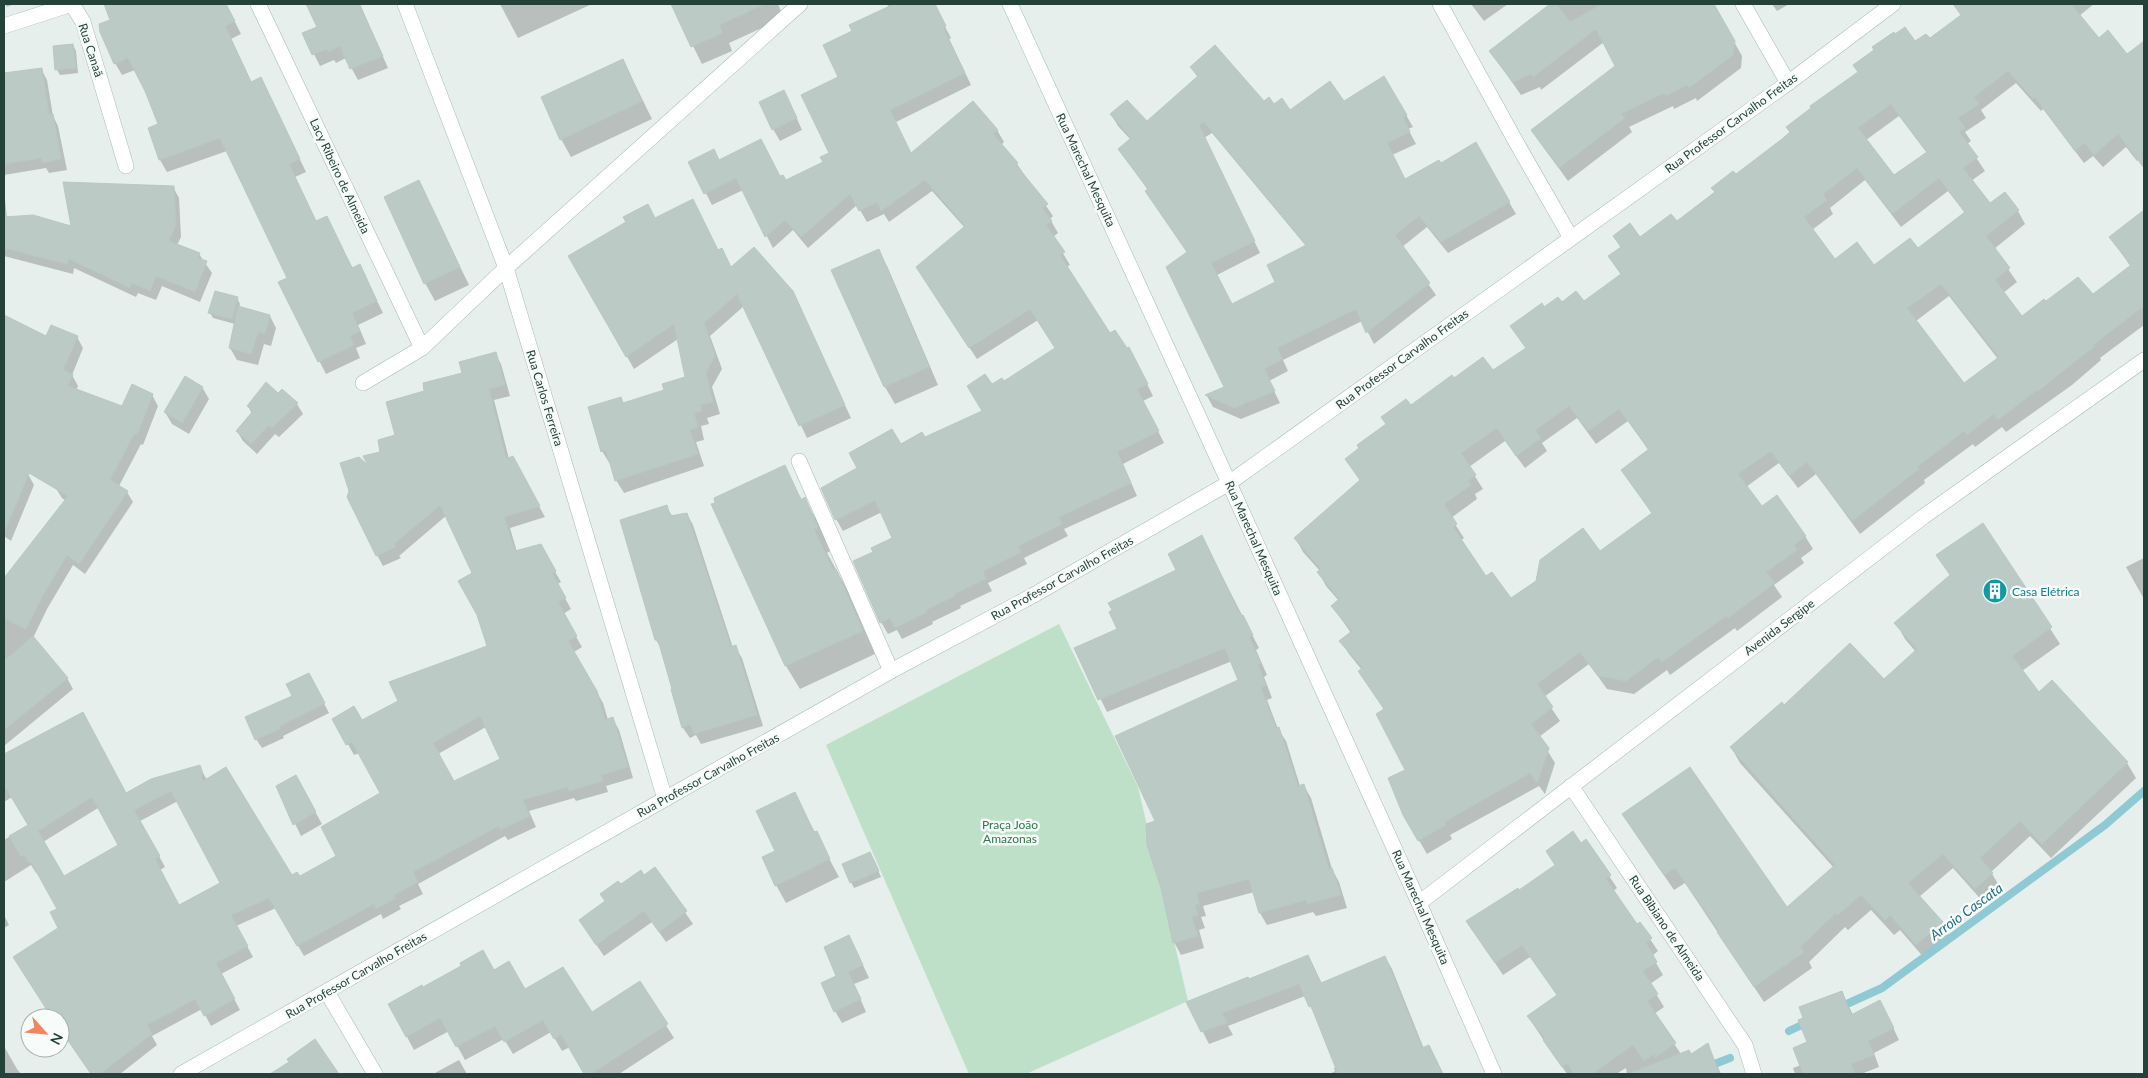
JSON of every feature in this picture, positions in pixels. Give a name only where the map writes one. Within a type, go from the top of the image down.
[{"type":"street","name":"Rua Canaã","points":[[4,26],[72,4],[83,22],[126,166]]},
{"type":"street","name":"Lacy Ribeiro de Almeida","points":[[258,4],[422,348]]},
{"type":"street","name":"Rua Carlos Ferreira","points":[[404,4],[506,268],[665,799]]},
{"type":"street","points":[[363,383],[422,348],[506,268],[800,4]]},
{"type":"street","name":"Rua Marechal Mesquita","points":[[1010,4],[1419,903],[1494,1074]]},
{"type":"street","points":[[1440,4],[1571,238]]},
{"type":"street","points":[[1743,4],[1788,82]]},
{"type":"street","name":"Rua Professor Carvalho Freitas","points":[[181,1074],[891,671],[1032,596],[1229,483],[1788,82],[1893,4]]},
{"type":"street","name":"Avenida Sergipe","points":[[1419,903],[1923,517],[2144,360]]},
{"type":"street","points":[[799,461],[891,671]]},
{"type":"street","name":"Rua Bibiano de Almeida","points":[[1571,786],[1745,1045],[1754,1074]]},
{"type":"street","points":[[327,992],[374,1074]]},
{"type":"green space","name":"Praça João Amazonas","points":[[1059,624],[1138,787],[1188,1001],[1026,1074],[969,1074],[826,745]]},
{"type":"building","points":[[104,4],[226,4],[235,21],[225,26],[251,82],[261,77],[300,159],[289,164],[316,221],[327,216],[352,268],[360,264],[377,301],[352,313],[360,331],[350,336],[354,345],[318,362],[278,282],[287,278],[220,138],[159,160],[148,128],[158,124],[145,91],[128,58],[114,64],[100,32],[99,24],[110,20]]},
{"type":"building","points":[[306,4],[359,4],[383,56],[350,69],[340,46],[328,52],[327,49],[312,55],[302,33],[317,27]]},
{"type":"building","points":[[671,4],[765,4],[719,25],[723,33],[691,47]]},
{"type":"building","points":[[894,4],[935,4],[946,26],[943,27],[965,73],[890,110],[911,153],[973,101],[998,130],[993,134],[1018,163],[1016,165],[1048,204],[1042,208],[1052,221],[1046,225],[1065,252],[1060,255],[1110,333],[1115,330],[1127,348],[1129,347],[1148,384],[1137,389],[1159,431],[1117,452],[1131,483],[1059,517],[1062,524],[1018,546],[1021,552],[983,571],[986,579],[954,594],[955,596],[895,628],[890,618],[880,623],[853,561],[873,552],[871,548],[892,538],[875,500],[835,520],[821,488],[857,468],[849,453],[892,429],[901,444],[922,432],[925,437],[982,411],[967,386],[985,374],[992,384],[1002,378],[1004,381],[1055,348],[1030,309],[969,348],[916,267],[965,226],[925,180],[881,211],[877,202],[859,211],[850,194],[801,237],[785,220],[765,237],[736,178],[704,194],[688,162],[714,149],[719,160],[761,139],[780,176],[783,175],[786,180],[823,162],[820,157],[829,153],[801,95],[838,77],[823,45],[852,31],[849,25]]},
{"type":"building","points":[[1550,4],[1556,4],[1570,22],[1602,4],[1714,4],[1735,41],[1733,55],[1689,88],[1687,85],[1666,96],[1664,93],[1621,114],[1625,118],[1559,168],[1531,130],[1615,66],[1596,29],[1533,77],[1531,74],[1513,82],[1489,51]]},
{"type":"building","points":[[1953,4],[2071,4],[2099,38],[2108,30],[2127,54],[2144,41],[2144,168],[2118,134],[2094,155],[2085,143],[2075,151],[2035,97],[2033,99],[2008,71],[1974,97],[1979,104],[1958,118],[1965,128],[1959,132],[1978,157],[1963,168],[1990,203],[2005,192],[2019,210],[1986,236],[2010,268],[1995,280],[2022,316],[2078,277],[2093,294],[2131,265],[2109,237],[2144,210],[2144,306],[2038,391],[1998,420],[1994,414],[1967,435],[1964,431],[1852,521],[1807,462],[1789,476],[1771,451],[1738,474],[1762,506],[1777,495],[1806,536],[1794,545],[1797,550],[1766,572],[1775,583],[1728,618],[1726,616],[1662,662],[1658,657],[1626,681],[1598,676],[1580,652],[1537,684],[1553,707],[1531,724],[1549,748],[1537,783],[1530,773],[1444,822],[1446,825],[1418,841],[1403,815],[1388,778],[1405,770],[1376,714],[1384,709],[1358,671],[1363,668],[1339,641],[1352,631],[1331,606],[1339,599],[1317,572],[1321,569],[1294,538],[1360,480],[1345,459],[1359,448],[1357,445],[1386,424],[1381,417],[1406,399],[1411,405],[1452,375],[1454,378],[1483,357],[1493,370],[1526,348],[1510,326],[1542,303],[1544,307],[1558,297],[1562,302],[1576,291],[1584,301],[1621,274],[1608,256],[1621,247],[1613,236],[1630,223],[1640,237],[1671,214],[1677,221],[1715,192],[1711,188],[1733,171],[1736,174],[1782,139],[1790,132],[1786,127],[1811,108],[1810,106],[1858,72],[1853,65],[1874,50],[1872,47],[1905,27],[1915,41],[1926,34],[1930,38],[1961,15]],"holes":[[[1891,104],[1927,152],[1894,175],[1858,128]],[[1857,168],[1892,214],[1939,178],[1965,212],[1918,248],[1910,238],[1874,265],[1857,242],[1835,259],[1804,217],[1827,200],[1823,194]],[[1941,284],[1999,357],[1964,383],[1907,308]],[[1569,406],[1588,431],[1619,409],[1649,449],[1621,470],[1652,513],[1600,551],[1583,528],[1540,560],[1536,581],[1511,598],[1492,572],[1486,576],[1453,527],[1457,524],[1444,504],[1471,485],[1468,481],[1476,475],[1461,453],[1497,428],[1516,456],[1541,438],[1535,430]]]},
{"type":"building","points":[[73,44],[76,68],[55,70],[53,46]]},
{"type":"building","points":[[1215,45],[1264,101],[1269,97],[1274,104],[1282,98],[1290,110],[1330,81],[1344,101],[1384,76],[1407,115],[1403,117],[1410,132],[1387,143],[1405,179],[1439,160],[1441,163],[1476,142],[1510,202],[1441,242],[1419,216],[1395,235],[1430,283],[1366,333],[1356,309],[1277,348],[1283,359],[1264,369],[1275,391],[1234,408],[1205,395],[1224,387],[1166,267],[1187,252],[1145,191],[1148,189],[1118,149],[1131,138],[1110,114],[1127,100],[1147,121],[1198,76],[1190,67]],"holes":[[[1204,122],[1306,245],[1267,265],[1275,282],[1232,304],[1211,263],[1255,241],[1199,125]]]},
{"type":"building","points":[[623,59],[642,101],[560,140],[541,97]]},
{"type":"building","points":[[42,68],[49,115],[53,114],[61,159],[42,163],[41,158],[4,164],[4,73]]},
{"type":"building","points":[[784,90],[797,118],[772,130],[759,102]]},
{"type":"building","points":[[419,180],[460,267],[424,284],[384,197]]},
{"type":"building","points":[[63,182],[174,186],[176,225],[169,241],[200,253],[198,258],[207,261],[195,292],[156,276],[150,291],[132,283],[130,288],[69,259],[67,264],[4,248],[4,217],[33,215],[71,226]]},
{"type":"building","points":[[693,199],[718,250],[722,248],[731,267],[754,247],[793,291],[845,405],[799,426],[737,294],[704,323],[715,355],[706,373],[713,402],[700,405],[702,411],[694,413],[698,427],[690,430],[698,454],[615,481],[606,450],[601,452],[588,407],[621,397],[623,403],[664,390],[662,384],[685,377],[674,324],[626,357],[568,256],[626,222],[623,217],[648,204],[655,218]]},
{"type":"building","points":[[879,249],[929,367],[884,387],[831,270]]},
{"type":"building","points":[[215,291],[238,297],[232,319],[208,313]]},
{"type":"building","points":[[238,306],[270,315],[265,334],[258,332],[251,354],[229,348]]},
{"type":"building","points":[[4,315],[46,336],[51,325],[78,336],[63,370],[73,374],[68,386],[122,406],[132,384],[153,394],[137,435],[134,434],[110,480],[128,491],[79,564],[67,555],[42,597],[26,629],[4,618],[4,578],[68,496],[29,473],[4,533]]},
{"type":"building","points":[[496,352],[505,385],[489,389],[506,459],[513,456],[540,506],[504,517],[515,551],[541,544],[556,571],[552,573],[566,598],[558,602],[577,636],[568,641],[597,691],[605,720],[613,717],[628,767],[601,775],[603,781],[569,791],[568,787],[523,800],[530,816],[500,830],[499,826],[413,872],[418,882],[394,895],[396,898],[376,909],[374,904],[297,946],[269,898],[231,915],[248,946],[216,963],[235,999],[204,1016],[195,999],[147,1025],[152,1034],[100,1074],[91,1074],[70,1044],[70,1008],[46,1008],[13,957],[58,928],[50,912],[57,909],[31,862],[29,863],[24,855],[21,857],[9,836],[28,825],[4,785],[4,754],[83,712],[126,793],[151,779],[200,765],[203,781],[226,767],[292,875],[297,872],[300,876],[336,856],[321,827],[380,793],[352,742],[346,745],[332,719],[354,706],[362,720],[398,701],[389,682],[487,646],[477,615],[458,581],[472,573],[440,505],[394,544],[396,547],[376,556],[347,497],[349,491],[340,463],[359,457],[368,465],[363,456],[380,452],[378,440],[395,435],[386,402],[424,391],[423,383],[462,373],[459,362]],"holes":[[[480,716],[500,759],[454,781],[433,743]],[[171,791],[220,883],[179,905],[155,859],[160,856],[134,810]],[[92,797],[118,845],[64,876],[38,831]]]},
{"type":"building","points":[[185,376],[203,387],[182,423],[164,412]]},
{"type":"building","points":[[266,382],[278,393],[282,389],[298,403],[272,428],[269,425],[251,444],[236,431],[253,411],[247,406]]},
{"type":"building","points":[[785,465],[801,500],[805,497],[818,528],[814,529],[833,570],[836,569],[863,631],[785,666],[711,504],[715,503],[714,498]]},
{"type":"building","points":[[667,505],[670,516],[687,513],[731,647],[736,645],[757,715],[694,734],[690,724],[682,728],[658,640],[655,640],[620,520]]},
{"type":"building","points":[[1983,523],[2052,627],[2012,656],[2039,692],[2052,680],[2128,762],[2042,844],[2020,821],[1980,858],[1993,873],[1975,889],[1943,854],[1908,883],[1943,922],[1916,945],[1890,915],[1885,920],[1861,895],[1838,915],[1836,913],[1800,947],[1804,952],[1754,987],[1717,932],[1719,931],[1675,868],[1664,875],[1622,814],[1690,767],[1787,907],[1835,865],[1730,747],[1782,702],[1784,705],[1850,643],[1884,679],[1917,649],[1894,623],[1950,575],[1936,555]]},
{"type":"building","points":[[1202,535],[1241,616],[1243,615],[1253,635],[1249,637],[1261,663],[1258,664],[1266,685],[1261,688],[1276,728],[1279,727],[1298,786],[1304,784],[1329,869],[1332,868],[1341,895],[1307,904],[1306,900],[1259,913],[1249,879],[1197,893],[1199,904],[1195,905],[1198,915],[1192,917],[1198,936],[1173,943],[1161,888],[1147,845],[1146,824],[1155,821],[1115,736],[1238,680],[1225,648],[1098,700],[1074,648],[1117,629],[1109,612],[1112,610],[1108,603],[1176,570],[1168,554]]},
{"type":"building","points":[[33,636],[68,678],[4,730],[4,661]]},
{"type":"building","points":[[309,673],[325,703],[279,726],[280,729],[255,740],[245,717],[292,696],[286,684]]},
{"type":"building","points":[[296,775],[316,812],[293,825],[276,786]]},
{"type":"building","points":[[795,792],[814,832],[817,831],[830,859],[775,886],[762,857],[775,851],[756,811]]},
{"type":"building","points":[[1573,831],[1581,843],[1586,839],[1611,875],[1606,879],[1637,924],[1640,922],[1652,938],[1646,943],[1657,962],[1643,971],[1658,994],[1647,1001],[1676,1043],[1655,1058],[1654,1054],[1644,1061],[1633,1045],[1592,1074],[1574,1074],[1567,1063],[1562,1067],[1543,1040],[1545,1038],[1527,1016],[1557,995],[1522,945],[1495,963],[1466,921],[1518,888],[1519,890],[1555,865],[1546,851]]},
{"type":"building","points":[[870,852],[879,871],[850,883],[842,864]]},
{"type":"building","points":[[655,867],[687,911],[659,932],[644,911],[596,945],[579,920],[605,901],[600,894],[618,881],[621,884],[641,870],[644,875]]},
{"type":"building","points":[[849,935],[863,965],[848,972],[861,999],[834,1012],[821,983],[836,976],[824,947]]},
{"type":"building","points":[[483,950],[494,970],[509,961],[525,989],[563,967],[592,1012],[640,981],[668,1024],[591,1074],[584,1074],[561,1034],[554,1039],[543,1020],[504,1042],[495,1026],[456,1047],[440,1018],[406,1037],[388,1004],[461,966],[460,963]]},
{"type":"building","points":[[1308,955],[1321,983],[1385,956],[1422,1048],[1429,1045],[1443,1074],[1338,1074],[1311,1006],[1309,1007],[1299,984],[1222,1013],[1227,1023],[1201,1032],[1186,1002]]},
{"type":"building","points":[[1842,991],[1851,1015],[1880,1000],[1894,1028],[1868,1041],[1874,1055],[1851,1064],[1855,1074],[1803,1074],[1793,1048],[1807,1042],[1798,1020],[1803,1018],[1799,1007]]},
{"type":"building","points":[[315,1039],[339,1074],[270,1074],[289,1062],[287,1059]]},
{"type":"building","points":[[1708,1043],[1719,1074],[1630,1073],[1689,1050],[1691,1054]]},
{"type":"waterway","name":"Arroio Cascata","points":[[1838,1008],[1882,988],[2105,825],[2144,791]]},
{"type":"waterway","name":"Arroio Cascata","points":[[1789,1031],[1810,1021]]},
{"type":"waterway","name":"Arroio Cascata","points":[[1689,1074],[1730,1058]]},
{"type":"place","name":"Casa Elétrica","points":[[1995,591]]}]
